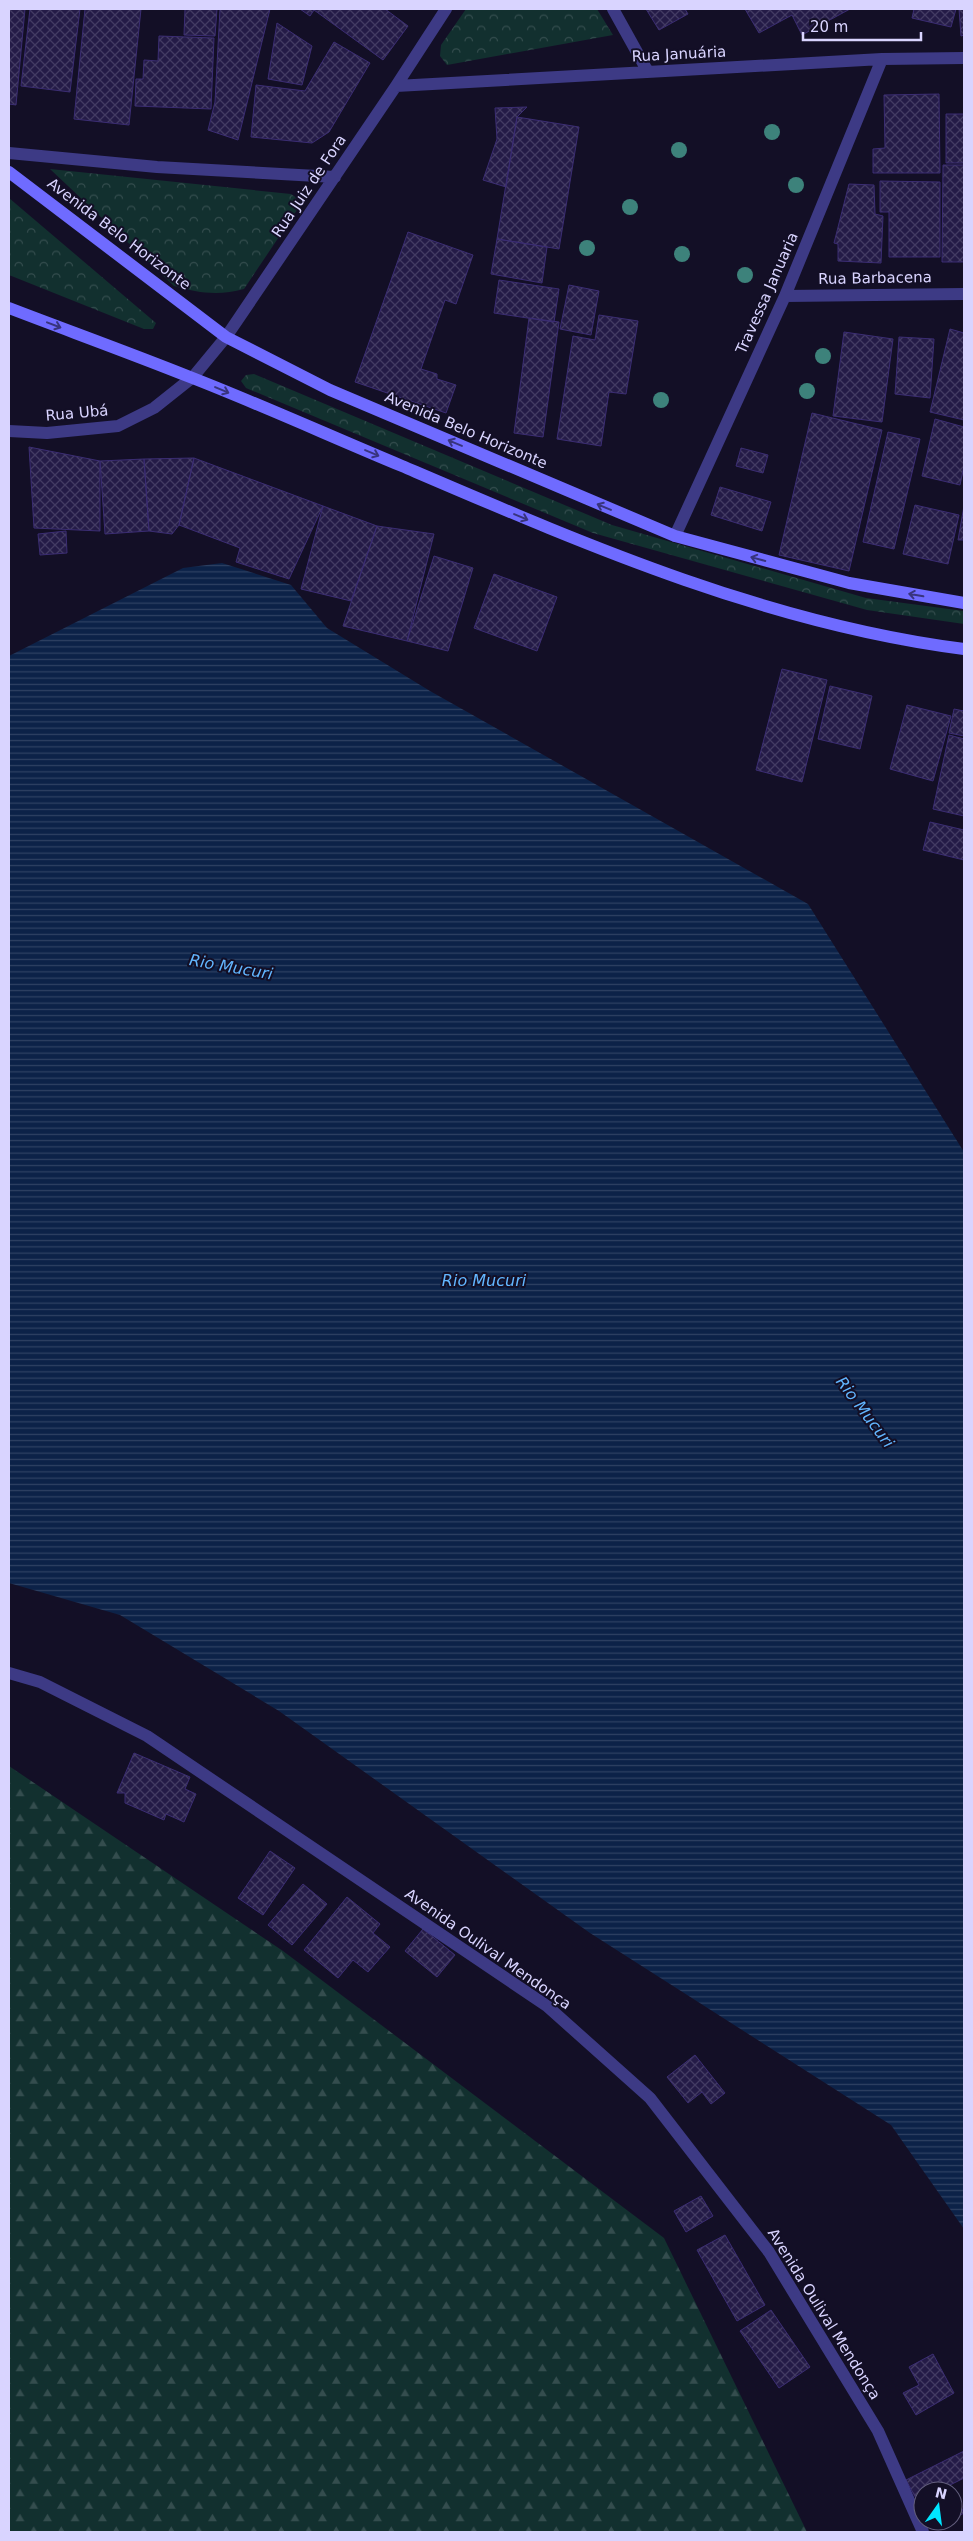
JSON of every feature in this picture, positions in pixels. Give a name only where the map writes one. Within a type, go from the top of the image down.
[{"type":"street","name":"Rua Juiz de Fora","points":[[192,377],[226,337],[446,9]]},
{"type":"street","points":[[614,9],[648,72]]},
{"type":"street","name":"Rua Januária","points":[[396,86],[882,59],[964,58]]},
{"type":"street","name":"Travessa Januaria","points":[[674,536],[785,296],[882,59]]},
{"type":"street","points":[[9,153],[157,167],[335,177]]},
{"type":"street","name":"Avenida Belo Horizonte","points":[[9,172],[226,337],[330,390],[674,536],[849,583],[964,603]]},
{"type":"street","name":"Rua Barbacena","points":[[785,296],[964,294]]},
{"type":"street","points":[[9,308],[192,377],[528,520],[663,574],[796,616],[930,645],[964,649]]},
{"type":"street","name":"Rua Ubá","points":[[9,431],[47,433],[118,426],[154,408],[192,377]]},
{"type":"street","name":"Avenida Oulival Mendonça","points":[[9,1673],[40,1682],[147,1736],[547,2006],[650,2098],[769,2252],[878,2431],[923,2532]]},
{"type":"green space","points":[[466,9],[597,9],[613,35],[447,65],[440,56],[441,45]]},
{"type":"green space","points":[[50,169],[291,194],[298,199],[297,210],[244,289],[217,293],[200,292],[174,286]]},
{"type":"green space","points":[[9,198],[156,323],[153,329],[144,329],[9,275]]},
{"type":"green space","points":[[254,374],[612,525],[866,598],[964,611],[964,624],[867,610],[593,533],[246,388],[241,381],[246,375]]},
{"type":"green space","points":[[9,1766],[283,1951],[664,2238],[807,2532],[9,2532]]},
{"type":"water","name":"Rio Mucuri","points":[[222,563],[291,585],[327,628],[430,691],[808,904],[964,1152],[964,2229],[891,2125],[590,1933],[279,1711],[120,1615],[9,1583],[9,656],[183,568]]},
{"type":"building","points":[[9,9],[25,9],[16,105],[9,104]]},
{"type":"building","points":[[30,9],[80,9],[70,92],[21,86]]},
{"type":"building","points":[[85,9],[141,9],[129,125],[74,119]]},
{"type":"building","points":[[185,9],[217,9],[215,36],[184,35]]},
{"type":"building","points":[[220,9],[270,9],[238,140],[208,130],[215,102]]},
{"type":"building","points":[[300,9],[385,9],[408,26],[383,60],[314,10],[310,16]]},
{"type":"building","points":[[646,9],[685,9],[688,14],[659,30]]},
{"type":"building","points":[[745,9],[850,9],[802,35],[792,15],[759,33]]},
{"type":"building","points":[[914,9],[956,9],[951,27],[912,18]]},
{"type":"building","points":[[959,9],[964,9],[964,35],[961,36]]},
{"type":"building","points":[[277,23],[312,46],[302,85],[268,79]]},
{"type":"building","points":[[159,36],[214,38],[211,109],[135,106],[136,79],[143,79],[144,60],[158,61]]},
{"type":"building","points":[[334,42],[370,63],[329,132],[312,143],[251,137],[256,85],[305,91]]},
{"type":"building","points":[[939,94],[940,173],[873,173],[873,149],[885,148],[884,95]]},
{"type":"building","points":[[527,107],[517,117],[506,187],[483,180],[497,139],[495,108]]},
{"type":"building","points":[[946,114],[964,114],[964,163],[946,163]]},
{"type":"building","points":[[517,117],[579,127],[559,249],[497,239]]},
{"type":"building","points":[[943,165],[964,165],[964,262],[942,262]]},
{"type":"building","points":[[880,181],[940,182],[940,257],[889,257],[889,212],[880,212]]},
{"type":"building","points":[[849,184],[874,185],[875,214],[883,216],[881,263],[838,261],[838,244],[834,243]]},
{"type":"building","points":[[408,232],[473,255],[456,304],[445,300],[421,369],[437,374],[437,379],[456,385],[446,413],[355,382]]},
{"type":"building","points":[[497,239],[547,247],[542,283],[491,274]]},
{"type":"building","points":[[499,280],[559,289],[554,322],[494,313]]},
{"type":"building","points":[[569,285],[599,291],[591,335],[560,329]]},
{"type":"building","points":[[599,315],[638,321],[626,394],[609,392],[601,446],[557,439],[573,336],[595,340]]},
{"type":"building","points":[[529,318],[559,322],[543,437],[514,433]]},
{"type":"building","points":[[950,329],[964,333],[964,420],[930,412]]},
{"type":"building","points":[[844,332],[893,339],[882,422],[833,416]]},
{"type":"building","points":[[899,337],[934,339],[930,398],[895,394]]},
{"type":"building","points":[[812,413],[882,430],[849,571],[779,555]]},
{"type":"building","points":[[935,419],[964,427],[964,466],[960,485],[922,476]]},
{"type":"building","points":[[888,432],[920,439],[894,549],[863,542]]},
{"type":"building","points":[[29,447],[100,461],[100,531],[34,528]]},
{"type":"building","points":[[741,448],[768,455],[763,473],[736,466]]},
{"type":"building","points":[[194,458],[323,506],[289,579],[236,562],[240,548],[179,525]]},
{"type":"building","points":[[194,458],[179,525],[172,534],[149,531],[144,459]]},
{"type":"building","points":[[144,459],[149,531],[105,534],[100,461]]},
{"type":"building","points":[[720,487],[771,502],[762,531],[711,515]]},
{"type":"building","points":[[915,505],[959,515],[948,564],[903,554]]},
{"type":"building","points":[[323,506],[377,526],[351,601],[301,589]]},
{"type":"building","points":[[964,506],[964,540],[958,540]]},
{"type":"building","points":[[377,526],[434,534],[407,641],[343,626]]},
{"type":"building","points":[[66,531],[67,553],[40,555],[38,534]]},
{"type":"building","points":[[434,556],[473,568],[448,651],[407,641]]},
{"type":"building","points":[[494,574],[557,597],[537,651],[474,628]]},
{"type":"building","points":[[782,669],[827,680],[802,782],[756,770]]},
{"type":"building","points":[[830,686],[872,696],[860,749],[818,739]]},
{"type":"building","points":[[907,705],[951,716],[933,781],[890,769]]},
{"type":"building","points":[[954,709],[964,711],[964,736],[949,733]]},
{"type":"building","points":[[949,735],[964,739],[964,816],[933,809]]},
{"type":"building","points":[[930,822],[964,830],[964,860],[923,850]]},
{"type":"building","points":[[134,1753],[190,1777],[185,1789],[196,1794],[184,1822],[166,1814],[164,1820],[125,1803],[125,1793],[117,1793]]},
{"type":"building","points":[[270,1851],[295,1868],[263,1915],[238,1898]]},
{"type":"building","points":[[303,1884],[327,1904],[292,1945],[268,1925]]},
{"type":"building","points":[[347,1897],[380,1924],[373,1933],[390,1947],[368,1972],[353,1960],[338,1978],[304,1950]]},
{"type":"building","points":[[423,1929],[455,1955],[437,1977],[405,1951]]},
{"type":"building","points":[[695,2055],[725,2093],[711,2104],[702,2092],[688,2103],[667,2077]]},
{"type":"building","points":[[701,2196],[713,2216],[686,2232],[674,2211]]},
{"type":"building","points":[[725,2235],[765,2305],[737,2321],[697,2250]]},
{"type":"building","points":[[771,2310],[810,2367],[779,2388],[740,2331]]},
{"type":"building","points":[[933,2354],[954,2393],[916,2415],[903,2393],[919,2385],[909,2367]]},
{"type":"building","points":[[964,2451],[964,2478],[958,2481],[913,2481],[913,2493],[906,2480]]}]
